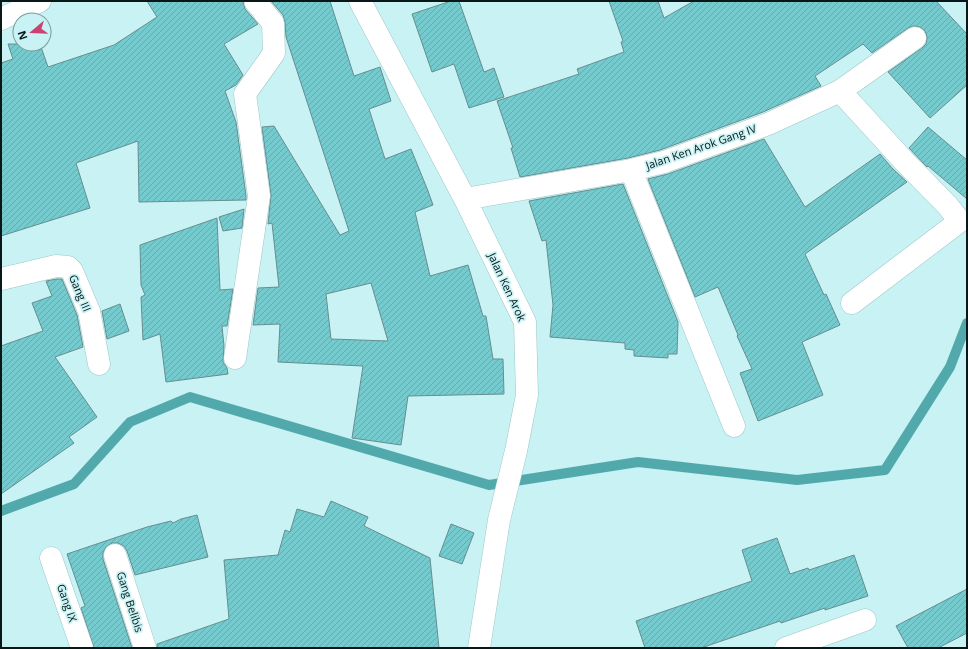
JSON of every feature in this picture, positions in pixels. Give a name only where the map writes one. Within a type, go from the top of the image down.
[{"type":"street","points":[[8,11],[40,1]]},
{"type":"street","points":[[235,358],[259,196],[245,94],[274,53],[273,23],[255,1]]},
{"type":"street","name":"Jalan Ken Arok","points":[[360,1],[465,199],[525,322],[527,395],[516,451],[499,520],[479,648]]},
{"type":"street","name":"Jalan Ken Arok Gang IV","points":[[465,199],[631,170],[664,162],[768,124],[840,91],[915,38]]},
{"type":"street","points":[[840,91],[904,161],[947,205],[960,221],[852,302]]},
{"type":"street","points":[[631,170],[734,426]]},
{"type":"street","name":"Gang III","points":[[1,279],[56,266],[68,267],[72,272],[89,311],[99,364]]},
{"type":"street","name":"Gang Belibis","points":[[115,555],[145,648]]},
{"type":"street","name":"Gang IX","points":[[52,558],[82,648]]},
{"type":"street","points":[[786,648],[865,620]]},
{"type":"building","points":[[147,1],[243,1],[245,9],[258,24],[224,44],[243,75],[236,85],[225,91],[236,122],[246,200],[139,202],[138,141],[76,163],[90,208],[1,236],[1,63],[13,59],[8,44],[12,44],[12,52],[43,52],[48,67],[114,45],[157,17]]},
{"type":"building","points":[[271,1],[330,1],[354,76],[380,67],[391,101],[369,109],[385,159],[411,149],[428,191],[433,205],[415,212],[430,276],[468,265],[483,316],[486,316],[493,359],[503,359],[504,394],[408,396],[401,445],[352,438],[363,366],[278,362],[280,324],[253,325],[258,288],[279,287],[272,223],[268,224],[271,195],[262,127],[274,126],[340,235],[349,231],[286,37],[283,15]],"holes":[[[371,283],[388,341],[331,339],[326,294]]]},
{"type":"building","points":[[451,1],[459,1],[484,72],[494,68],[504,97],[469,108],[454,64],[432,72],[412,14]]},
{"type":"building","points":[[609,1],[658,1],[664,18],[694,1],[936,1],[967,34],[967,85],[930,118],[888,72],[926,44],[927,37],[925,31],[920,27],[913,26],[872,53],[863,44],[815,76],[821,86],[763,112],[660,150],[628,158],[520,177],[511,148],[513,148],[497,101],[579,74],[577,69],[624,52],[621,42],[623,41]]},
{"type":"building","points":[[928,127],[967,160],[967,199],[928,166],[927,167],[909,148]]},
{"type":"building","points":[[764,139],[805,207],[880,154],[907,182],[805,254],[840,325],[802,342],[823,395],[758,421],[740,373],[752,369],[737,336],[738,335],[718,287],[695,297],[648,179],[668,174]]},
{"type":"building","points":[[623,184],[678,322],[677,354],[668,354],[668,358],[634,356],[634,350],[625,349],[625,343],[550,337],[553,305],[546,240],[542,241],[529,201]]},
{"type":"building","points":[[244,209],[242,228],[223,231],[219,217]]},
{"type":"building","points":[[217,218],[220,290],[233,289],[227,326],[222,326],[224,346],[223,362],[227,368],[228,374],[166,382],[160,334],[143,340],[141,297],[145,295],[141,285],[140,245]]},
{"type":"building","points":[[62,279],[77,315],[83,347],[55,357],[97,417],[69,437],[74,443],[1,494],[1,346],[43,331],[32,303],[52,296],[46,281]]},
{"type":"building","points":[[120,304],[129,331],[107,339],[102,311]]},
{"type":"building","points":[[331,501],[368,517],[364,526],[430,558],[439,648],[157,648],[157,644],[229,619],[224,560],[278,555],[285,530],[290,532],[297,509],[324,517]]},
{"type":"building","points":[[197,515],[208,557],[135,575],[124,546],[118,543],[112,543],[106,547],[103,553],[103,559],[132,648],[94,648],[81,608],[85,606],[67,554],[147,527],[171,521],[173,523],[181,519]]},
{"type":"building","points":[[451,524],[474,533],[462,564],[439,556]]},
{"type":"building","points":[[777,538],[790,574],[808,568],[809,570],[854,555],[868,596],[825,610],[825,608],[781,623],[780,621],[701,648],[645,648],[636,621],[752,581],[742,550]]},
{"type":"building","points":[[967,589],[967,633],[938,648],[908,648],[896,626]]},
{"type":"waterway","points":[[1,511],[74,484],[130,422],[190,397],[489,485],[638,462],[797,480],[885,470],[950,367],[967,323]]}]
